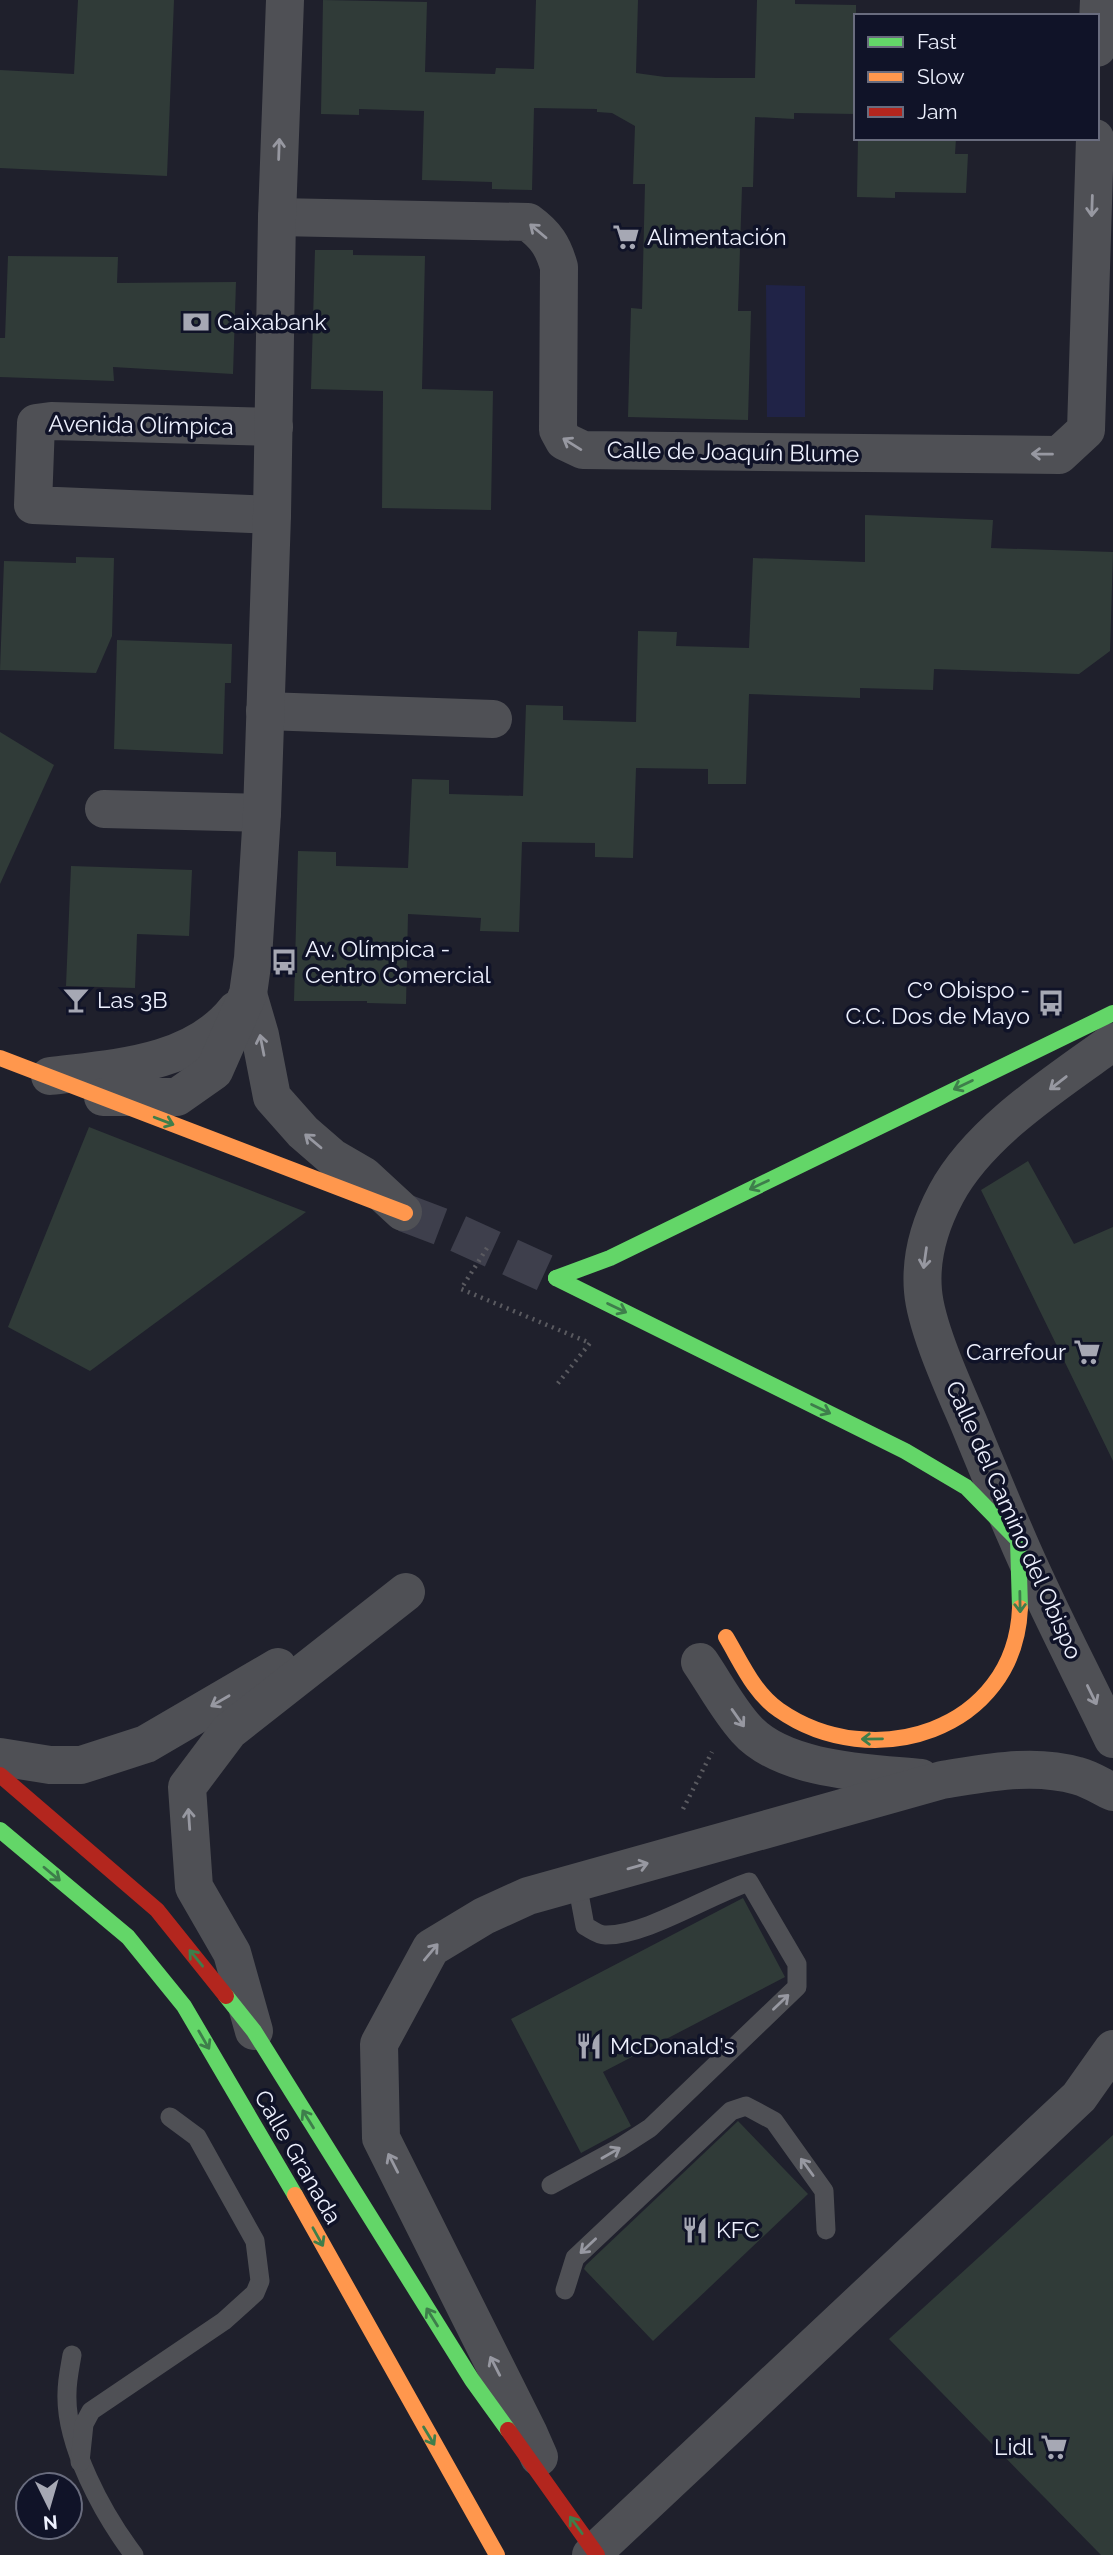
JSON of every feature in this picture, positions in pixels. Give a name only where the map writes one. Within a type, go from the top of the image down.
[{"type":"street","points":[[100,1097],[177,1097],[214,1071],[248,994],[253,958],[262,813],[285,0]]},
{"type":"street","name":"Calle de Joaquín Blume","points":[[277,217],[528,222],[542,232],[554,246],[559,267],[558,430],[564,441],[583,450],[1059,455],[1086,430],[1094,140]]},
{"type":"street","name":"Avenida Olímpica","points":[[272,515],[33,505],[36,423],[51,421],[274,427]]},
{"type":"street","points":[[265,711],[493,719]]},
{"type":"street","points":[[104,810],[262,813]]},
{"type":"street","points":[[50,1076],[126,1067],[189,1048],[225,1023],[248,994]]},
{"type":"street","points":[[248,994],[260,1035],[272,1097]]},
{"type":"street","points":[[713,1650],[778,1709],[814,1727],[849,1739],[900,1738],[949,1723],[990,1693],[1010,1662],[1019,1631],[1021,1608],[1017,1540],[966,1487],[905,1451],[556,1278],[610,1258],[1113,1013]]},
{"type":"street","name":"Calle del Camino del Obispo","points":[[1113,1042],[1002,1126],[972,1155],[946,1194],[928,1234],[923,1264],[923,1292],[928,1318],[955,1390],[1017,1540],[1113,1739]]},
{"type":"street","points":[[164,1055],[230,1076],[272,1097],[303,1132],[333,1158],[364,1176],[405,1213]]},
{"type":"street","points":[[0,1058],[405,1213]]},
{"type":"street","points":[[0,1757],[50,1765],[82,1765],[146,1744],[406,1592],[229,1731],[187,1787],[194,1887],[232,1952],[254,2031]]},
{"type":"street","points":[[713,1650],[733,1710],[747,1731],[768,1746],[814,1765],[942,1780]]},
{"type":"street","points":[[554,2495],[528,2432],[381,2138],[379,2044],[431,1948],[484,1916],[528,1896],[942,1780],[1013,1769],[1054,1771],[1080,1776],[1113,1793]]},
{"type":"street","points":[[0,1775],[157,1910],[254,2031],[472,2380],[597,2555]]},
{"type":"street","name":"Calle Granada","points":[[0,1830],[128,1937],[184,2006],[290,2186],[497,2555]]},
{"type":"street","points":[[591,2555],[1096,2090],[1113,2049]]},
{"type":"lane","points":[[551,2185],[650,2128],[797,1987],[797,1964],[749,1882],[723,1891],[637,1931],[602,1936],[585,1926],[577,1883]]},
{"type":"lane","points":[[565,2290],[575,2258],[731,2111],[746,2106],[774,2121],[824,2191],[826,2230]]},
{"type":"lane","points":[[80,2462],[85,2424],[91,2411],[224,2321],[255,2293],[260,2281],[256,2241],[197,2137],[170,2116]]},
{"type":"lane","points":[[72,2355],[67,2392],[68,2417],[80,2462],[135,2555]]},
{"type":"path","points":[[487,1248],[461,1289],[590,1343],[555,1387]]},
{"type":"path","points":[[653,1862],[687,1803],[733,1710]]},
{"type":"shaded area","points":[[766,285],[805,286],[805,417],[767,417]]},
{"type":"building","points":[[78,0],[174,0],[167,176],[0,168],[0,70],[74,74]]},
{"type":"building","points":[[323,0],[427,2],[425,72],[495,74],[496,68],[534,69],[536,0],[638,0],[636,73],[665,77],[718,78],[755,78],[757,0],[856,5],[854,114],[794,113],[794,119],[755,117],[753,187],[742,187],[738,311],[751,311],[748,420],[628,417],[631,308],[642,309],[645,184],[633,184],[635,126],[612,113],[597,112],[597,109],[534,108],[532,190],[492,189],[492,182],[422,180],[424,111],[359,109],[359,115],[321,114]]},
{"type":"building","points":[[858,140],[956,140],[955,154],[968,154],[966,193],[895,192],[895,198],[857,197]]},
{"type":"building","points":[[315,250],[353,250],[353,255],[425,256],[422,389],[493,391],[491,510],[382,508],[383,391],[311,389]]},
{"type":"building","points":[[8,256],[118,257],[117,283],[236,282],[233,374],[113,367],[114,381],[0,377],[0,338],[5,338]]},
{"type":"building","points":[[865,515],[993,520],[991,548],[1113,552],[1110,651],[1079,674],[934,669],[933,690],[860,688],[860,698],[749,694],[746,784],[708,784],[708,769],[636,768],[633,858],[595,857],[595,843],[522,842],[519,932],[480,931],[481,918],[408,914],[406,1004],[294,1001],[298,851],[336,852],[336,866],[408,868],[412,779],[449,780],[449,794],[523,796],[526,705],[563,706],[563,720],[636,722],[638,631],[677,632],[676,646],[749,648],[753,558],[865,562]]},
{"type":"building","points":[[76,557],[114,558],[112,636],[96,673],[0,670],[4,561],[76,563]]},
{"type":"building","points":[[117,640],[232,644],[231,683],[225,683],[223,754],[114,749]]},
{"type":"building","points":[[0,732],[54,765],[0,884]]},
{"type":"building","points":[[71,866],[192,870],[189,936],[137,934],[135,988],[66,986]]},
{"type":"building","points":[[89,1127],[306,1212],[90,1371],[8,1327]]},
{"type":"building","name":"Carrefour","points":[[1028,1161],[1074,1244],[1113,1227],[1113,1461],[981,1190]]},
{"type":"building","name":"McDonald's","points":[[743,1898],[785,1977],[603,2072],[631,2126],[581,2153],[511,2019]]},
{"type":"building","name":"KFC","points":[[738,2121],[808,2194],[653,2341],[584,2269]]},
{"type":"building","name":"Lidl","points":[[1113,2135],[1113,2555],[1101,2555],[889,2339]]},
{"type":"tunnel","points":[[405,1213],[455,1232],[556,1278]]},
{"type":"traffic: fast","points":[[556,1278],[610,1258],[1113,1013]]},
{"type":"traffic: fast","points":[[556,1278],[905,1451],[966,1487],[1018,1540],[1020,1608]]},
{"type":"traffic: fast","points":[[0,1830],[128,1937],[184,2006],[295,2195]]},
{"type":"traffic: fast","points":[[226,1996],[254,2031],[472,2380],[508,2430]]},
{"type":"traffic: slow","points":[[0,1058],[405,1213]]},
{"type":"traffic: slow","points":[[726,1637],[755,1686],[779,1710],[816,1729],[855,1739],[895,1739],[932,1730],[966,1711],[993,1685],[1012,1650],[1020,1608]]},
{"type":"traffic: slow","points":[[295,2195],[497,2555]]},
{"type":"traffic: jam","points":[[0,1775],[157,1910],[226,1996]]},
{"type":"traffic: jam","points":[[508,2430],[597,2555]]},
{"type":"place","name":"Alimentación","points":[[626,237]]},
{"type":"place","name":"Caixabank","points":[[196,322]]},
{"type":"place","name":"Av. Olímpica - Centro Comercial","points":[[284,962]]},
{"type":"place","name":"Las 3B","points":[[76,1000]]},
{"type":"place","name":"Cº Obispo - C.C. Dos de Mayo","points":[[1051,1003]]},
{"type":"place","name":"Carrefour","points":[[1087,1352]]},
{"type":"place","name":"McDonald's","points":[[589,2046]]},
{"type":"place","name":"KFC","points":[[695,2230]]},
{"type":"place","name":"Lidl","points":[[1054,2447]]}]
